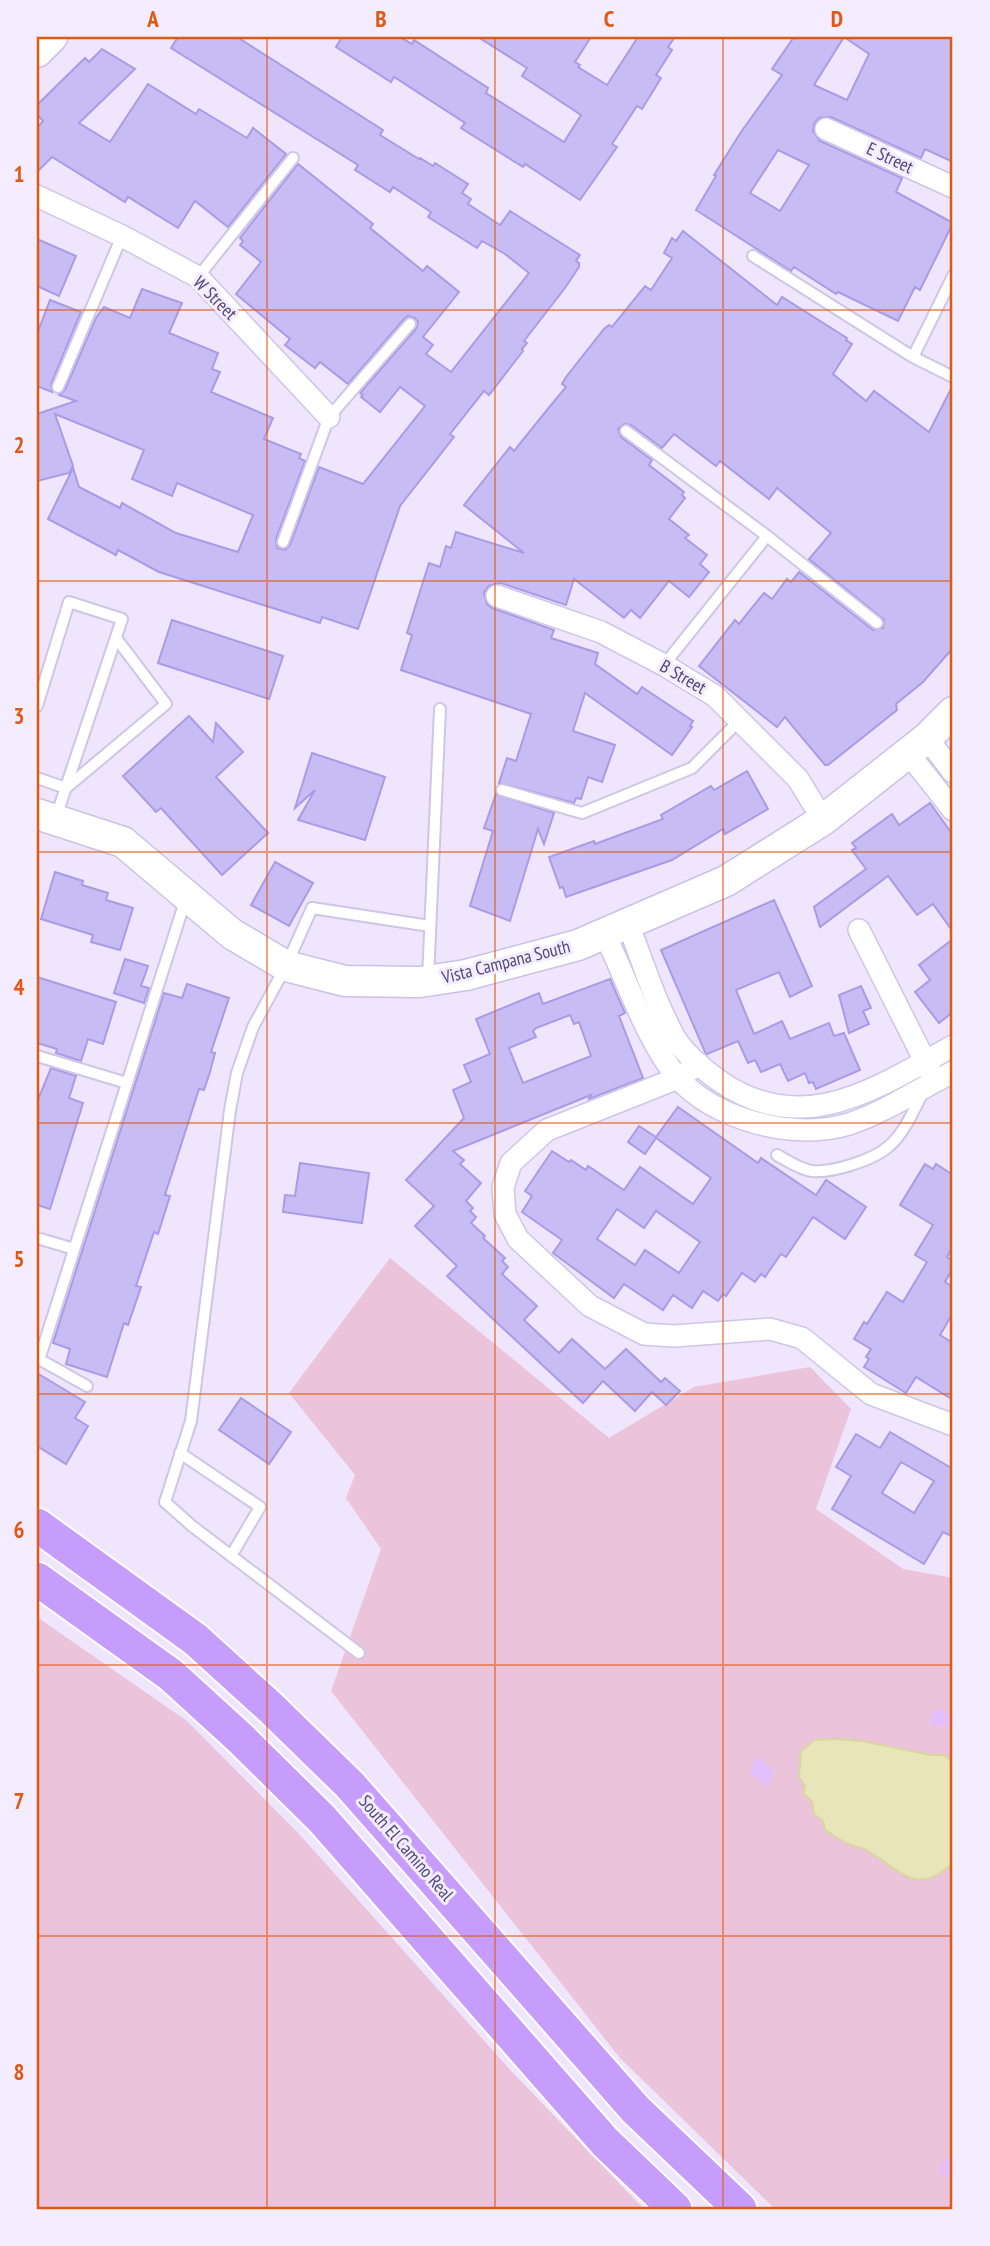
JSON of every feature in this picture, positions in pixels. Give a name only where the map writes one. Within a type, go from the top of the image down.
[{"type":"main road","name":"South El Camino Real","points":[[37,1525],[195,1639],[301,1737],[350,1785],[636,2110],[740,2209]]},
{"type":"main road","points":[[37,1579],[171,1675],[240,1738],[322,1819],[605,2142],[675,2209]]},
{"type":"street","points":[[37,52],[52,37]]},
{"type":"street","name":"E Street","points":[[826,129],[953,187]]},
{"type":"street","name":"W Street","points":[[37,196],[122,236],[198,277],[329,417]]},
{"type":"street","name":"B Street","points":[[497,596],[601,632],[715,696],[798,779],[823,821]]},
{"type":"street","name":"Vista Campana South","points":[[46,817],[123,842],[232,933],[286,965],[345,981],[427,981],[466,975],[578,945],[726,881],[823,821],[917,746],[953,712]]},
{"type":"street","points":[[917,746],[953,772]]},
{"type":"street","points":[[917,746],[953,810]]},
{"type":"street","points":[[617,929],[676,1039],[699,1064],[736,1092],[765,1103],[815,1108],[935,1075]]},
{"type":"street","points":[[617,929],[649,1033],[678,1078],[704,1099],[753,1124],[812,1130],[849,1124],[884,1109],[935,1075],[953,1046]]},
{"type":"street","points":[[859,930],[935,1075]]},
{"type":"street","points":[[699,1064],[678,1078],[547,1130],[511,1163],[503,1187],[505,1214],[518,1239],[590,1306],[644,1334],[674,1336],[770,1329],[802,1338],[871,1394],[953,1425]]},
{"type":"lane","points":[[198,277],[292,158]]},
{"type":"lane","points":[[58,387],[122,236]]},
{"type":"lane","points":[[753,256],[913,357],[953,377]]},
{"type":"lane","points":[[913,357],[953,276]]},
{"type":"lane","points":[[283,542],[329,417],[410,324]]},
{"type":"lane","points":[[626,431],[767,536],[877,623]]},
{"type":"lane","points":[[664,665],[767,536]]},
{"type":"lane","points":[[37,706],[69,602],[122,619],[66,788]]},
{"type":"lane","points":[[46,817],[66,788],[166,704],[116,638]]},
{"type":"lane","points":[[427,981],[440,709]]},
{"type":"lane","points":[[502,790],[582,813],[692,768],[739,721]]},
{"type":"lane","points":[[37,778],[66,788]]},
{"type":"lane","points":[[87,1386],[38,1359],[187,895]]},
{"type":"lane","points":[[359,1653],[192,1526],[165,1502],[191,1421],[230,1110],[237,1073],[253,1027],[312,908],[430,926]]},
{"type":"lane","points":[[37,1056],[127,1083]]},
{"type":"lane","points":[[777,1154],[813,1171],[830,1170],[859,1162],[889,1146],[935,1075]]},
{"type":"lane","points":[[37,1238],[74,1249]]},
{"type":"lane","points":[[180,1453],[260,1507],[231,1556]]},
{"type":"shaded area","points":[[390,1258],[609,1438],[694,1387],[810,1367],[851,1409],[816,1509],[903,1569],[953,1578],[953,2209],[775,2209],[620,2058],[331,1691],[381,1549],[346,1498],[355,1475],[289,1393]]},
{"type":"shaded area","points":[[37,1617],[187,1721],[300,1835],[512,2072],[644,2209],[37,2209]]},
{"type":"shaded area","points":[[835,1739],[943,1755],[953,1761],[953,1863],[929,1878],[909,1877],[866,1850],[825,1830],[823,1821],[814,1814],[812,1802],[803,1793],[805,1786],[799,1777],[801,1751],[815,1740]]},
{"type":"sand","points":[[939,1709],[953,1718],[953,1728],[946,1725],[935,1726],[931,1722],[931,1714]]},
{"type":"sand","points":[[758,1757],[774,1771],[771,1782],[766,1787],[758,1778],[751,1776],[754,1760]]},
{"type":"sand","points":[[953,2157],[953,2190],[950,2179],[940,2170],[941,2164]]},
{"type":"building","points":[[178,37],[237,37],[383,130],[380,135],[419,159],[433,166],[435,163],[468,184],[462,193],[471,199],[468,204],[500,225],[510,211],[580,255],[576,261],[579,267],[524,341],[527,343],[523,351],[489,395],[484,391],[450,434],[454,437],[400,506],[358,629],[322,617],[320,623],[159,572],[118,550],[116,555],[48,519],[73,468],[79,487],[120,508],[122,503],[176,533],[238,552],[253,515],[177,483],[172,496],[132,479],[144,450],[55,414],[73,466],[69,473],[37,481],[37,414],[76,401],[59,395],[65,390],[96,318],[104,307],[130,318],[142,289],[182,303],[169,333],[218,353],[212,369],[220,372],[211,392],[273,418],[264,439],[301,454],[299,458],[305,461],[276,539],[277,548],[285,550],[290,545],[319,467],[363,484],[425,406],[400,387],[380,412],[361,397],[363,395],[360,393],[416,329],[418,322],[415,318],[408,316],[404,319],[348,384],[320,362],[315,368],[285,345],[290,339],[236,294],[261,262],[240,245],[243,241],[240,238],[298,164],[373,224],[370,228],[423,271],[427,266],[459,292],[423,337],[433,345],[426,354],[451,372],[529,273],[505,254],[482,241],[477,248],[428,217],[431,212],[393,187],[390,192],[355,170],[358,165],[171,48]]},
{"type":"building","points":[[342,37],[400,37],[412,44],[414,40],[488,88],[486,93],[564,142],[581,115],[522,76],[527,68],[478,37],[591,37],[575,62],[580,65],[578,67],[607,85],[638,37],[675,37],[668,47],[672,50],[656,75],[661,78],[642,109],[637,106],[612,144],[617,147],[580,200],[525,164],[523,167],[461,128],[465,123],[394,77],[391,82],[336,47]]},
{"type":"building","points":[[794,37],[844,37],[953,37],[953,162],[925,149],[921,158],[831,117],[819,118],[814,124],[813,131],[820,141],[902,178],[896,192],[953,223],[920,290],[915,287],[898,321],[838,292],[836,294],[794,267],[791,271],[696,210],[741,132],[782,75],[772,69]],"holes":[[[844,37],[869,54],[847,100],[814,85]],[[778,150],[809,165],[780,211],[750,193]]]},
{"type":"building","points":[[102,49],[135,69],[79,123],[110,142],[148,84],[196,114],[199,109],[247,138],[253,128],[286,154],[228,227],[195,201],[178,228],[128,197],[125,202],[52,157],[37,172],[37,128],[43,121],[37,114],[37,105],[85,58],[89,62]]},
{"type":"building","points":[[683,231],[777,305],[782,297],[847,338],[852,344],[833,374],[866,401],[874,391],[929,432],[953,385],[953,648],[923,682],[896,704],[897,710],[825,765],[785,717],[777,727],[699,666],[735,620],[739,624],[764,593],[772,599],[787,579],[791,582],[799,572],[873,630],[883,628],[884,620],[809,559],[831,533],[777,488],[769,499],[720,461],[716,466],[674,434],[662,448],[631,425],[624,424],[618,429],[621,437],[652,460],[649,465],[684,492],[682,495],[685,498],[669,519],[689,535],[685,538],[707,555],[700,564],[709,572],[689,597],[669,581],[640,618],[631,610],[624,618],[574,579],[566,605],[501,583],[489,586],[484,592],[487,604],[492,608],[554,630],[551,638],[598,653],[595,664],[637,694],[642,687],[693,721],[690,726],[692,727],[672,755],[585,693],[573,731],[615,745],[602,782],[588,777],[581,799],[576,798],[574,803],[499,783],[507,758],[516,761],[531,714],[401,670],[412,635],[407,633],[429,563],[440,567],[446,546],[451,548],[456,532],[524,553],[464,505],[510,447],[514,451],[566,387],[562,384],[566,377],[604,329],[609,325],[612,327],[645,286],[651,290],[672,258],[664,253],[672,238],[676,241]]},
{"type":"building","points":[[37,239],[76,256],[59,296],[37,286]]},
{"type":"building","points":[[50,300],[81,312],[51,384],[52,392],[37,386],[37,334]]},
{"type":"building","points":[[172,620],[283,656],[269,699],[158,663]]},
{"type":"building","points":[[189,716],[213,742],[216,723],[243,752],[216,777],[268,833],[222,875],[161,808],[156,812],[123,776]]},
{"type":"building","points":[[312,753],[385,777],[365,840],[298,820],[315,790],[295,808]]},
{"type":"building","points":[[747,771],[768,809],[725,834],[723,829],[672,860],[566,897],[563,887],[560,888],[549,857],[594,841],[595,844],[663,819],[661,815],[711,786],[714,790]]},
{"type":"building","points":[[496,794],[554,813],[544,844],[538,829],[510,921],[470,906],[493,831],[484,828]]},
{"type":"building","points":[[930,803],[953,835],[953,932],[933,904],[917,915],[888,876],[820,927],[814,907],[866,869],[852,850],[856,848],[852,843],[892,814],[899,825]]},
{"type":"building","points":[[275,862],[313,883],[289,926],[251,905]]},
{"type":"building","points":[[55,872],[83,881],[82,885],[108,893],[106,900],[133,908],[120,950],[91,942],[93,935],[41,919]]},
{"type":"building","points":[[774,900],[812,986],[790,997],[779,972],[736,990],[754,1034],[782,1021],[790,1039],[829,1023],[834,1036],[844,1033],[860,1070],[816,1089],[813,1082],[809,1083],[805,1073],[788,1081],[780,1064],[761,1072],[755,1060],[748,1063],[738,1041],[707,1054],[661,950]]},
{"type":"building","points":[[953,939],[953,1012],[939,1023],[915,992],[930,980],[919,965]]},
{"type":"building","points":[[125,959],[148,966],[141,986],[149,988],[144,1003],[114,993]]},
{"type":"building","points":[[37,977],[116,1002],[103,1044],[88,1039],[81,1061],[37,1043]]},
{"type":"building","points":[[610,979],[625,1013],[619,1016],[643,1078],[589,1099],[591,1095],[453,1151],[464,1160],[460,1164],[481,1183],[466,1201],[473,1208],[470,1211],[476,1217],[471,1223],[505,1258],[502,1261],[508,1267],[502,1274],[537,1306],[524,1320],[559,1353],[572,1339],[605,1369],[626,1349],[661,1382],[665,1378],[680,1391],[666,1405],[652,1392],[635,1411],[603,1381],[583,1403],[447,1276],[457,1266],[415,1226],[434,1206],[406,1180],[464,1118],[453,1090],[471,1082],[464,1065],[490,1054],[476,1019],[539,993],[543,1004]],"holes":[[[570,1015],[574,1024],[579,1022],[591,1056],[523,1083],[509,1048],[536,1037],[533,1031],[536,1028]]]},
{"type":"building","points":[[187,984],[229,998],[211,1052],[215,1053],[210,1072],[204,1090],[199,1089],[165,1195],[170,1196],[158,1234],[154,1232],[136,1286],[141,1287],[128,1325],[124,1323],[107,1377],[66,1364],[70,1349],[53,1343],[164,993],[182,998]]},
{"type":"building","points":[[861,986],[871,1008],[863,1011],[869,1024],[849,1033],[839,995]]},
{"type":"building","points":[[51,1068],[76,1076],[69,1098],[83,1103],[50,1209],[37,1205],[37,1102]]},
{"type":"building","points":[[678,1107],[758,1163],[761,1158],[816,1195],[826,1180],[866,1207],[845,1239],[813,1217],[786,1257],[781,1254],[765,1277],[761,1274],[755,1282],[742,1273],[726,1296],[723,1294],[718,1301],[703,1291],[692,1308],[673,1295],[663,1310],[624,1284],[614,1298],[553,1253],[562,1240],[522,1212],[532,1196],[525,1191],[552,1151],[586,1170],[588,1166],[624,1190],[640,1167],[693,1204],[711,1178],[656,1138],[645,1154],[628,1142],[639,1126],[656,1137]],"holes":[[[617,1209],[644,1228],[656,1211],[700,1242],[679,1273],[645,1250],[635,1265],[597,1239]]]},
{"type":"building","points":[[300,1163],[369,1173],[362,1223],[283,1212],[285,1195],[295,1196]]},
{"type":"building","points":[[925,1164],[933,1169],[936,1164],[953,1175],[953,1246],[947,1257],[953,1261],[953,1268],[945,1282],[953,1287],[953,1313],[940,1335],[953,1343],[953,1400],[916,1377],[906,1393],[864,1367],[871,1349],[854,1339],[887,1292],[903,1302],[927,1262],[915,1255],[933,1225],[900,1205]]},
{"type":"building","points":[[37,1373],[85,1402],[75,1418],[88,1426],[66,1464],[37,1446]]},
{"type":"building","points":[[241,1398],[291,1432],[269,1464],[219,1430]]},
{"type":"building","points":[[890,1432],[953,1469],[953,1537],[943,1532],[924,1564],[832,1509],[851,1476],[836,1467],[856,1434],[880,1448]],"holes":[[[901,1462],[934,1481],[914,1513],[882,1493]]]}]
